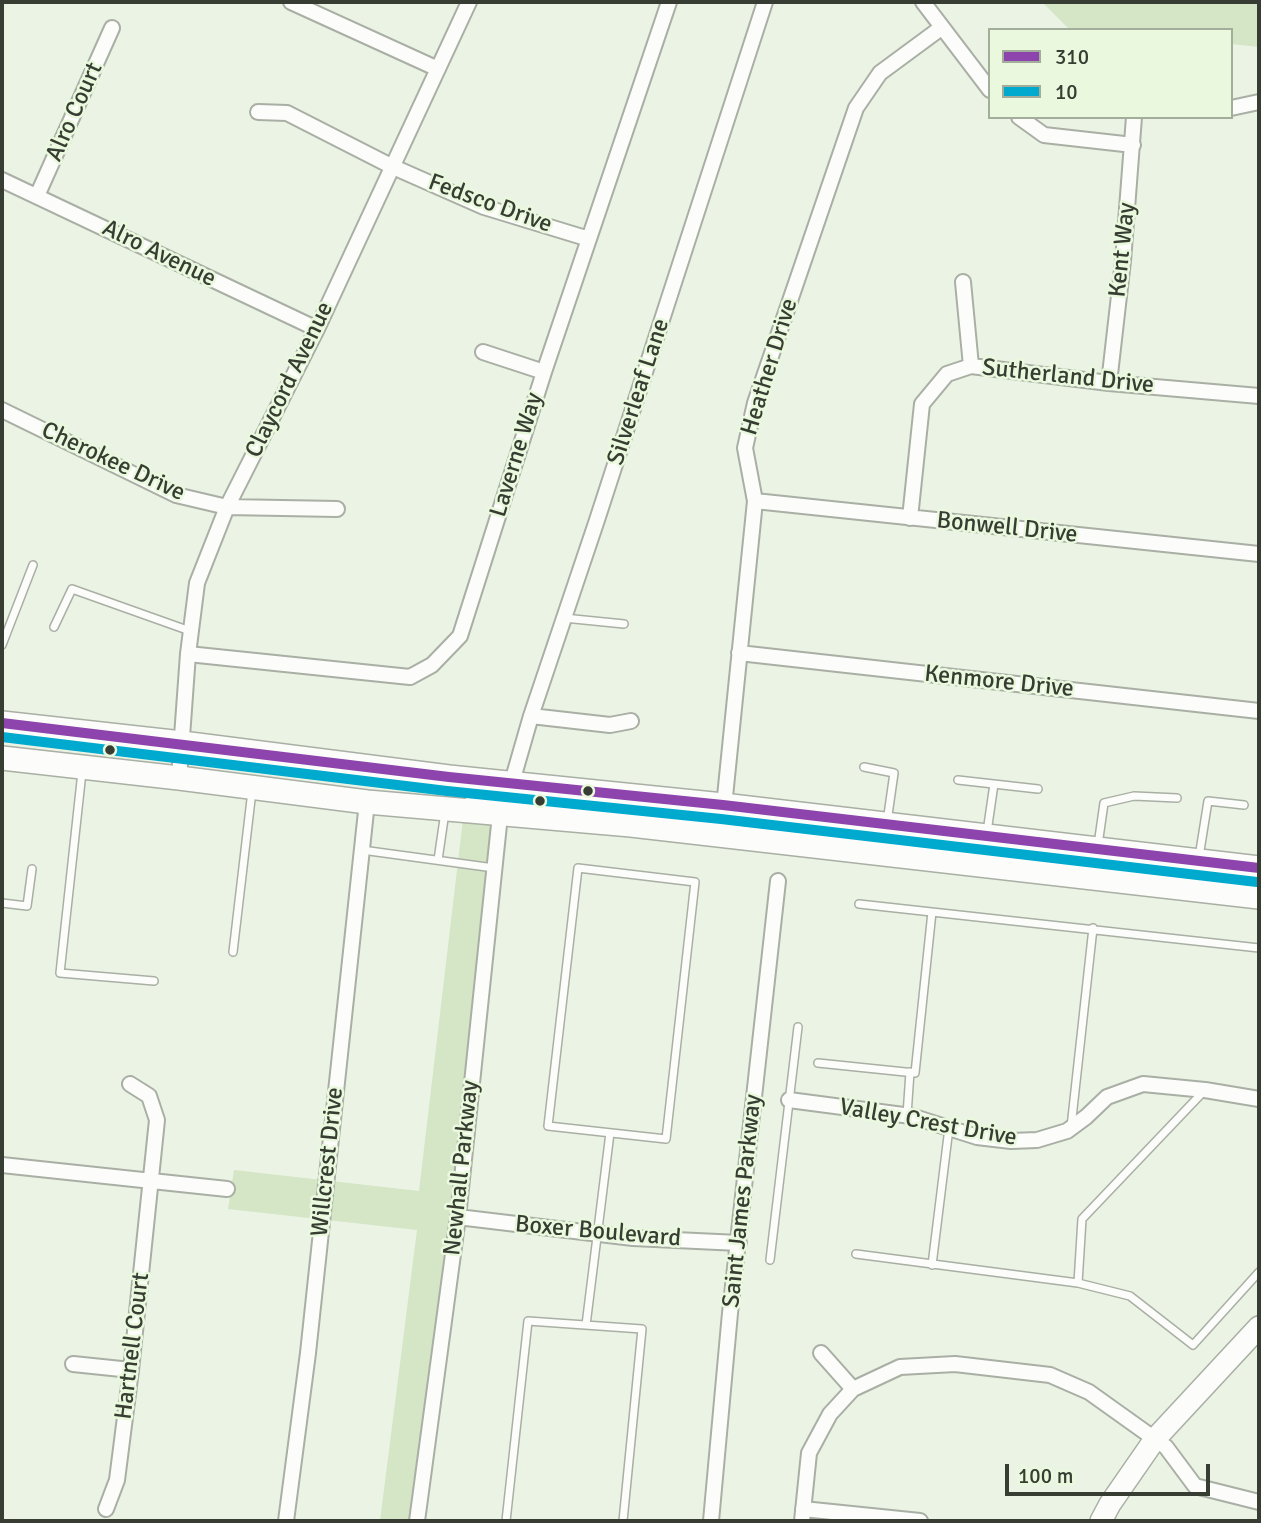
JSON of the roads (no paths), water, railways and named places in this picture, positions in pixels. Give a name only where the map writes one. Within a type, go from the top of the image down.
[{"type":"main road","points":[[2,723],[449,777],[723,805],[1259,868]]},
{"type":"main road","points":[[2,758],[367,802],[631,825],[1259,897]]},
{"type":"street","points":[[291,2],[438,69]]},
{"type":"street","name":"Claycord Avenue","points":[[179,778],[188,654],[197,583],[227,507],[317,329],[469,2]]},
{"type":"street","name":"Laverne Way","points":[[188,654],[410,677],[432,665],[460,636],[544,372],[668,2]]},
{"type":"street","name":"Silverleaf Lane","points":[[512,782],[531,716],[765,2]]},
{"type":"street","points":[[923,2],[988,87]]},
{"type":"street","name":"Alro Court","points":[[37,196],[112,27]]},
{"type":"street","name":"Heather Drive","points":[[721,836],[754,501],[745,448],[755,403],[856,108],[880,73],[941,28]]},
{"type":"street","points":[[1233,108],[1259,102]]},
{"type":"street","name":"Fedsco Drive","points":[[258,112],[287,113],[391,166],[484,207],[589,239]]},
{"type":"street","points":[[1021,119],[1044,135],[1133,145]]},
{"type":"street","name":"Kent Way","points":[[1109,383],[1123,261],[1134,119]]},
{"type":"street","name":"Alro Avenue","points":[[2,180],[317,329]]},
{"type":"street","points":[[963,282],[971,366]]},
{"type":"street","points":[[483,352],[544,372]]},
{"type":"street","name":"Sutherland Drive","points":[[911,518],[922,404],[947,374],[971,366],[1109,383],[1259,396]]},
{"type":"street","name":"Cherokee Drive","points":[[2,410],[176,495],[227,507],[337,509]]},
{"type":"street","name":"Bonwell Drive","points":[[754,501],[1259,554]]},
{"type":"street","name":"Kenmore Drive","points":[[739,653],[1259,711]]},
{"type":"street","points":[[531,716],[610,725],[631,721]]},
{"type":"street","points":[[449,777],[469,785],[479,798],[491,802],[500,815],[511,804],[548,805],[566,793],[581,790]]},
{"type":"street","name":"Willcrest Drive","points":[[286,1521],[309,1339],[367,802]]},
{"type":"street","name":"Newhall Parkway","points":[[417,1521],[458,1217],[500,815]]},
{"type":"street","name":"Saint James Parkway","points":[[711,1521],[778,881]]},
{"type":"street","name":"Hartnell Court","points":[[106,1509],[117,1480],[157,1120],[149,1096],[130,1084]]},
{"type":"street","name":"Valley Crest Drive","points":[[789,1100],[907,1115],[977,1136],[1011,1141],[1037,1140],[1071,1128],[1107,1097],[1143,1084],[1205,1090],[1259,1100]]},
{"type":"street","points":[[2,1165],[227,1189]]},
{"type":"street","name":"Boxer Boulevard","points":[[458,1217],[597,1234],[739,1243]]},
{"type":"street","points":[[1101,1521],[1110,1504],[1259,1327]]},
{"type":"street","points":[[1112,1521],[1160,1443],[1259,1348]]},
{"type":"street","points":[[821,1353],[853,1389]]},
{"type":"street","points":[[73,1364],[131,1370]]},
{"type":"street","points":[[920,1521],[802,1515],[809,1453],[830,1414],[853,1389],[900,1367],[955,1364],[1050,1375],[1089,1392],[1160,1443],[1195,1486],[1259,1502]]},
{"type":"lane","points":[[2,645],[33,565]]},
{"type":"lane","points":[[54,627],[72,589],[191,631]]},
{"type":"lane","points":[[564,618],[624,624]]},
{"type":"lane","points":[[83,767],[60,973],[154,981]]},
{"type":"lane","points":[[864,767],[894,773],[886,824]]},
{"type":"lane","points":[[958,779],[1038,789]]},
{"type":"lane","points":[[987,836],[993,784]]},
{"type":"lane","points":[[233,952],[253,787]]},
{"type":"lane","points":[[1097,849],[1104,803],[1134,796],[1177,798]]},
{"type":"lane","points":[[1198,861],[1208,801],[1244,805]]},
{"type":"lane","points":[[438,860],[445,810]]},
{"type":"lane","points":[[362,850],[494,868]]},
{"type":"lane","points":[[578,868],[695,882],[666,1139],[610,1133],[548,1126],[578,868]]},
{"type":"lane","points":[[2,903],[27,906],[32,869]]},
{"type":"lane","points":[[859,904],[1259,948]]},
{"type":"lane","points":[[818,1063],[915,1073],[932,912]]},
{"type":"lane","points":[[1071,1128],[1093,928]]},
{"type":"lane","points":[[770,1260],[798,1027]]},
{"type":"lane","points":[[907,1115],[910,1072]]},
{"type":"lane","points":[[1078,1283],[1082,1219],[1205,1090]]},
{"type":"lane","points":[[932,1265],[949,1128]]},
{"type":"lane","points":[[586,1325],[610,1133]]},
{"type":"lane","points":[[856,1254],[1078,1283],[1130,1296],[1194,1345],[1259,1272]]},
{"type":"lane","points":[[506,1521],[528,1321],[642,1329],[623,1521]]}]
